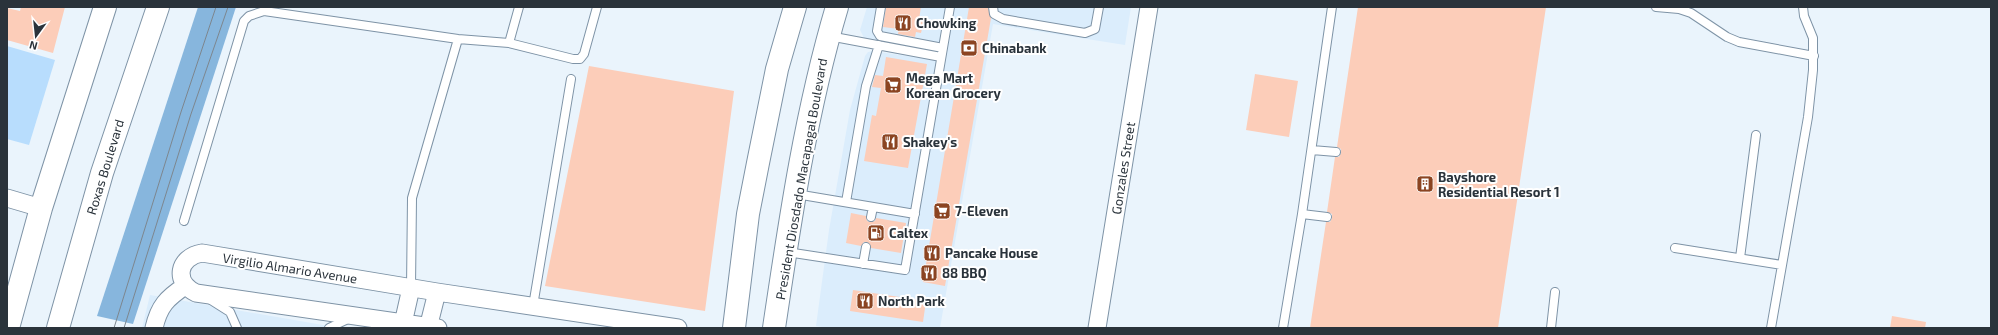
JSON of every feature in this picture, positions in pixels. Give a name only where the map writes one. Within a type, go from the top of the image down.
[{"type":"main road","points":[[8,328],[41,208],[106,7]]},
{"type":"main road","name":"Roxas Boulevard","points":[[58,328],[102,173],[158,7]]},
{"type":"main road","points":[[734,328],[748,214],[777,69],[795,7]]},
{"type":"main road","name":"President Diosdado Macapagal Boulevard","points":[[774,328],[796,194],[817,80],[837,7]]},
{"type":"street","name":"Gonzales Street","points":[[1097,328],[1149,7]]},
{"type":"street","points":[[7,198],[41,208]]},
{"type":"street","name":"Virgilio Almario Avenue","points":[[191,289],[181,273],[182,266],[186,260],[193,255],[202,254],[436,292],[678,328]]},
{"type":"street","points":[[402,325],[411,288]]},
{"type":"street","points":[[154,328],[161,306],[172,294],[191,289],[358,316],[402,325],[431,327],[436,292]]},
{"type":"lane","points":[[509,43],[519,7]]},
{"type":"lane","points":[[184,221],[244,22],[250,16],[264,11],[458,39],[509,43],[573,59],[580,59],[584,54],[597,7]]},
{"type":"lane","points":[[881,7],[876,32],[880,36],[942,52]]},
{"type":"lane","points":[[786,252],[905,270],[950,7]]},
{"type":"lane","points":[[994,7],[994,14],[1003,18],[1085,33],[1094,29],[1099,7]]},
{"type":"lane","points":[[1283,328],[1312,150],[1332,7]]},
{"type":"lane","points":[[1656,7],[1691,10],[1727,37],[1739,42],[1814,56]]},
{"type":"lane","points":[[1771,328],[1808,116],[1814,56],[1812,38],[1804,16],[1803,7]]},
{"type":"lane","points":[[829,36],[879,45],[942,52]]},
{"type":"lane","points":[[411,288],[412,198],[458,39]]},
{"type":"lane","points":[[846,202],[866,86],[879,45]]},
{"type":"lane","points":[[533,306],[571,79]]},
{"type":"lane","points":[[1740,258],[1756,136]]},
{"type":"lane","points":[[1312,150],[1336,152]]},
{"type":"lane","points":[[796,194],[915,214]]},
{"type":"lane","points":[[871,217],[873,207]]},
{"type":"lane","points":[[1302,214],[1327,217]]},
{"type":"lane","points":[[864,264],[866,247]]},
{"type":"lane","points":[[1675,248],[1782,265]]},
{"type":"lane","points":[[191,289],[218,303],[230,312],[237,328]]},
{"type":"lane","points":[[1551,328],[1555,292]]},
{"type":"lane","points":[[329,328],[344,320],[358,316]]},
{"type":"shaded area","points":[[198,7],[236,7],[133,324],[97,316]]},
{"type":"shaded area","points":[[867,7],[1131,7],[1125,45],[993,24],[940,328],[828,328],[816,326],[829,230],[850,110],[865,56],[868,52],[873,51],[934,60],[935,51],[864,38],[860,30]]},
{"type":"shaded area","points":[[7,46],[55,60],[29,145],[7,139]]},
{"type":"shaded area","points":[[150,295],[340,328],[142,328]]},
{"type":"building","points":[[21,7],[65,7],[53,53],[7,40],[7,8],[20,11]]},
{"type":"building","name":"Chowking","points":[[886,7],[921,7],[919,19],[924,20],[921,33],[916,32],[915,37],[898,34],[899,29],[883,27]]},
{"type":"building","points":[[969,7],[988,7],[991,18],[945,286],[923,282]]},
{"type":"building","name":"Bayshore Residential Resort 1","points":[[1358,7],[1546,7],[1498,328],[1310,328],[1326,222],[1330,222],[1332,218],[1332,214],[1327,212],[1335,157],[1339,157],[1341,153],[1341,149],[1337,147]]},
{"type":"building","points":[[886,57],[927,64],[908,168],[864,161],[872,115],[876,116],[881,88],[872,87],[875,75],[883,76]]},
{"type":"building","points":[[589,66],[734,91],[705,311],[545,286]]},
{"type":"building","points":[[1255,74],[1298,81],[1289,137],[1246,130]]},
{"type":"building","name":"Caltex","points":[[851,213],[866,216],[867,221],[870,222],[875,221],[876,218],[906,223],[901,253],[871,248],[867,242],[864,242],[861,246],[846,243]]},
{"type":"building","points":[[853,290],[926,301],[923,322],[850,311]]},
{"type":"building","points":[[1892,316],[1926,322],[1925,328],[1890,328]]},
{"type":"tram line","points":[[114,328],[181,112],[216,7]]},
{"type":"tram line","points":[[124,328],[191,114],[228,7]]},
{"type":"place","name":"Chowking","points":[[903,23]]},
{"type":"place","name":"Chinabank","points":[[969,48]]},
{"type":"place","name":"Mega Mart Korean Grocery","points":[[893,85]]},
{"type":"place","name":"Shakey's","points":[[890,142]]},
{"type":"place","name":"Bayshore Residential Resort 1","points":[[1425,184]]},
{"type":"place","name":"7-Eleven","points":[[942,211]]},
{"type":"place","name":"Caltex","points":[[876,233]]},
{"type":"place","name":"Pancake House","points":[[932,253]]},
{"type":"place","name":"88 BBQ","points":[[929,273]]},
{"type":"place","name":"North Park","points":[[865,301]]}]
